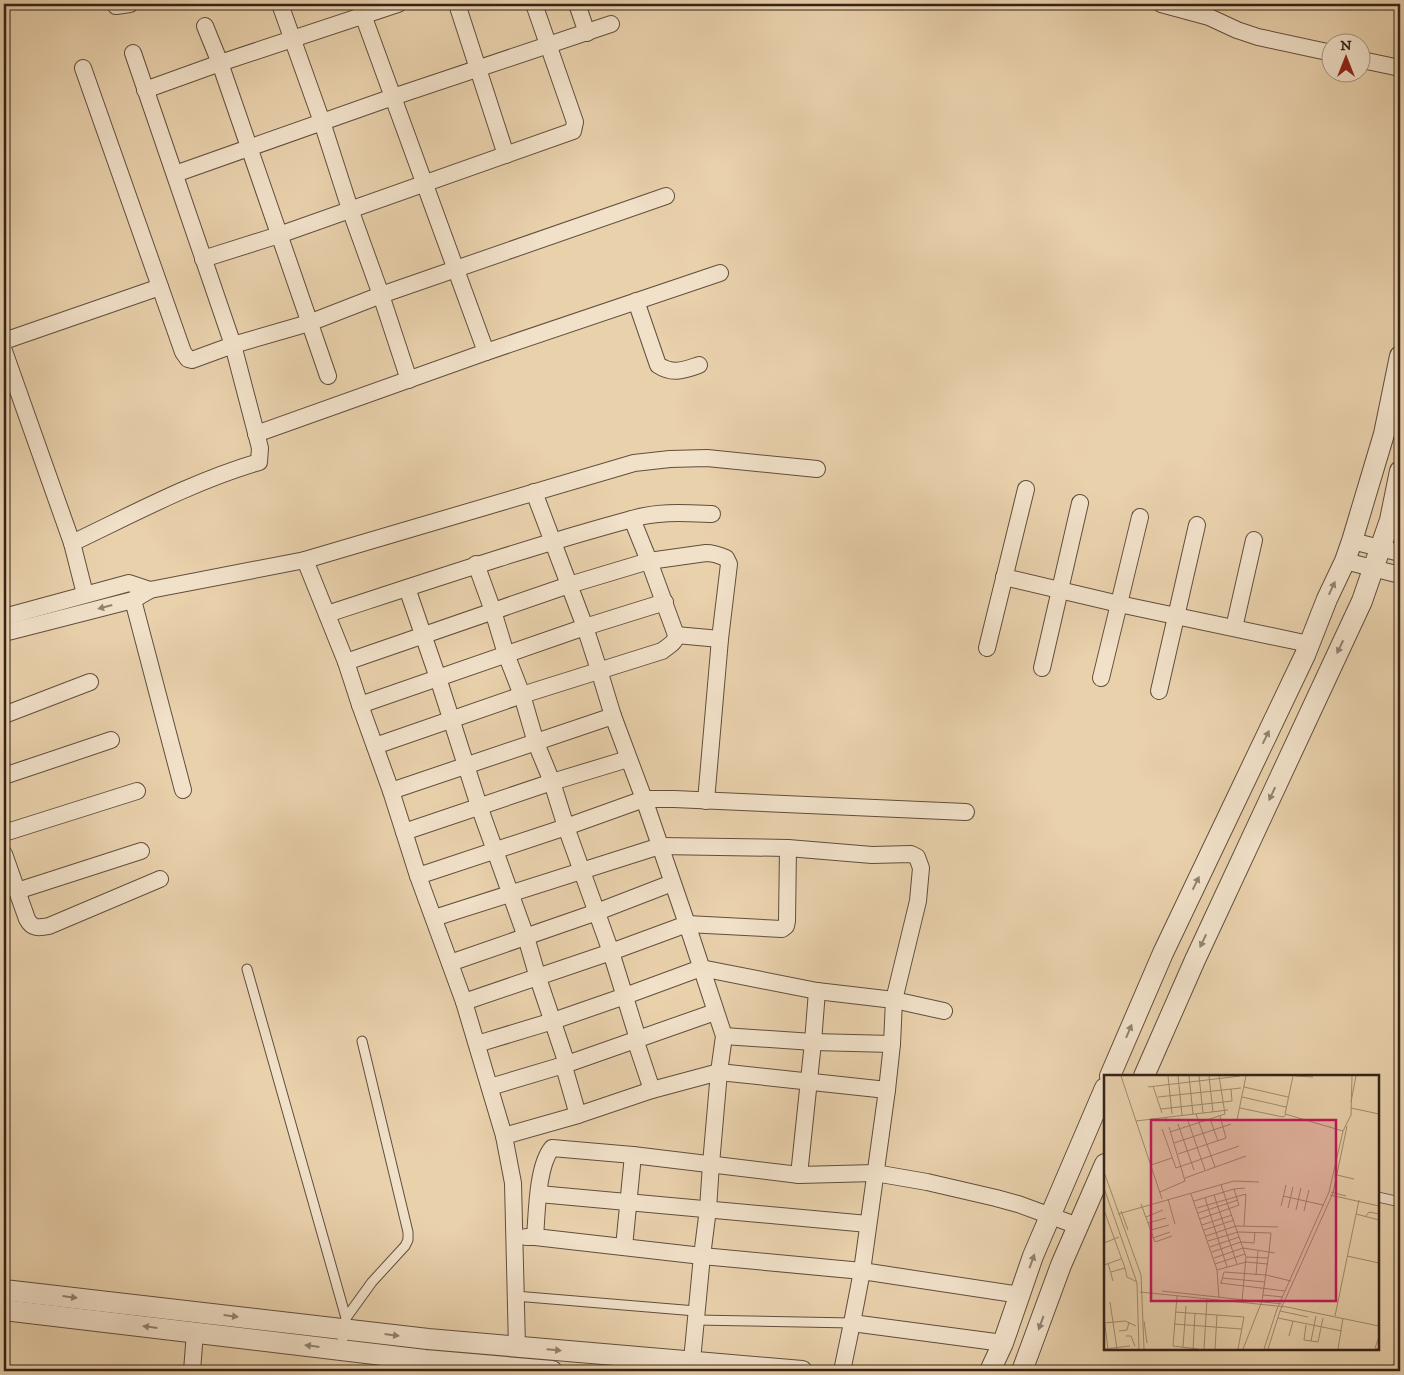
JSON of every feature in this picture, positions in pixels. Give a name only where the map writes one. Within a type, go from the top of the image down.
[{"type":"street","points":[[115,4],[116,6],[130,4]]},
{"type":"street","points":[[280,4],[409,380]]},
{"type":"street","points":[[145,90],[292,39],[361,9],[398,4]]},
{"type":"street","points":[[457,4],[506,155]]},
{"type":"street","points":[[203,259],[279,235],[573,131],[575,122],[534,4]]},
{"type":"street","points":[[578,4],[587,33]]},
{"type":"street","points":[[1161,4],[1209,17],[1258,37],[1322,51]]},
{"type":"street","points":[[361,9],[486,352]]},
{"type":"street","points":[[175,174],[393,97],[611,24]]},
{"type":"street","points":[[205,26],[220,63],[328,376]]},
{"type":"street","points":[[72,542],[180,491],[259,462],[260,448],[233,346],[133,53]]},
{"type":"street","points":[[1372,62],[1400,68]]},
{"type":"street","points":[[83,68],[183,352],[188,359],[192,360],[309,323],[381,295],[666,196]]},
{"type":"street","points":[[256,434],[486,352],[720,273]]},
{"type":"street","points":[[4,341],[160,287]]},
{"type":"street","points":[[636,301],[658,365],[664,369],[678,371],[700,365]]},
{"type":"street","points":[[4,350],[72,542],[85,594]]},
{"type":"street","points":[[1110,1075],[1163,953],[1309,644],[1345,561],[1384,434],[1400,356]]},
{"type":"street","points":[[4,634],[133,600],[150,590],[305,560],[634,463],[670,459],[707,458],[817,469]]},
{"type":"street","points":[[1144,1075],[1195,960],[1362,601],[1374,568],[1391,550],[1390,520],[1400,471]]},
{"type":"street","points":[[986,648],[1026,489]]},
{"type":"street","points":[[534,492],[584,627],[612,716],[644,799],[724,1036],[691,1367]]},
{"type":"street","points":[[1042,668],[1080,503]]},
{"type":"street","points":[[327,614],[476,564],[650,514],[712,514]]},
{"type":"street","points":[[1101,678],[1140,517]]},
{"type":"street","points":[[375,746],[522,695],[662,650],[674,643],[676,635],[665,602],[632,519]]},
{"type":"street","points":[[1159,690],[1197,525]]},
{"type":"street","points":[[1234,628],[1254,540]]},
{"type":"street","points":[[1352,541],[1391,550]]},
{"type":"street","points":[[346,662],[422,634],[568,585],[649,561],[714,553],[726,558],[728,564],[706,801]]},
{"type":"street","points":[[305,560],[346,662],[391,791],[418,876],[464,1002],[504,1136],[513,1183],[517,1347]]},
{"type":"street","points":[[1345,561],[1400,575]]},
{"type":"street","points":[[476,564],[506,654],[522,695],[536,743],[552,782],[566,827],[611,952],[638,1039],[637,1045],[652,1090]]},
{"type":"street","points":[[1004,577],[1119,604],[1309,644]]},
{"type":"street","points":[[4,617],[130,583],[150,590]]},
{"type":"street","points":[[407,588],[479,806],[526,937],[567,1064],[565,1070],[578,1115]]},
{"type":"street","points":[[133,600],[183,790]]},
{"type":"street","points":[[360,705],[584,627],[665,602]]},
{"type":"street","points":[[676,635],[720,638]]},
{"type":"street","points":[[4,715],[90,682]]},
{"type":"street","points":[[391,791],[612,716]]},
{"type":"street","points":[[4,776],[111,740]]},
{"type":"street","points":[[404,832],[552,782],[628,759]]},
{"type":"street","points":[[4,833],[137,791]]},
{"type":"street","points":[[418,876],[644,799],[966,812]]},
{"type":"street","points":[[434,918],[660,846],[788,848],[872,854],[911,854],[917,857],[922,868],[918,901],[894,1000],[887,1090],[862,1271],[842,1371]]},
{"type":"street","points":[[464,1002],[538,978],[687,924],[782,928],[786,926],[788,848]]},
{"type":"street","points":[[17,891],[141,851]]},
{"type":"street","points":[[4,854],[30,924],[33,927],[39,928],[49,926],[160,879]]},
{"type":"street","points":[[450,962],[597,912],[672,883]]},
{"type":"street","points":[[478,1044],[553,1021],[701,968],[817,990],[894,1000],[944,1011]]},
{"type":"street","points":[[799,1175],[817,990]]},
{"type":"street","points":[[490,1087],[567,1064],[715,1012]]},
{"type":"street","points":[[724,1036],[813,1042],[892,1044]]},
{"type":"street","points":[[504,1136],[578,1115],[652,1090],[719,1072],[887,1090]]},
{"type":"street","points":[[990,1371],[1004,1344],[1033,1256],[1104,1090]]},
{"type":"street","points":[[535,1237],[539,1194],[546,1157],[552,1148],[633,1155],[799,1175],[876,1168],[1013,1192]]},
{"type":"street","points":[[624,1247],[633,1155]]},
{"type":"street","points":[[1022,1371],[1061,1265],[1104,1166]]},
{"type":"street","points":[[876,1168],[996,1198],[1078,1226]]},
{"type":"street","points":[[539,1194],[868,1224]]},
{"type":"street","points":[[514,1237],[535,1237],[702,1256],[862,1271],[1020,1295]]},
{"type":"street","points":[[4,1290],[42,1304],[195,1332],[341,1350],[425,1366],[552,1371]]},
{"type":"street","points":[[4,1310],[42,1304],[345,1324],[428,1339],[691,1367],[802,1371]]},
{"type":"street","points":[[852,1323],[1004,1344]]},
{"type":"street","points":[[192,1371],[195,1332]]},
{"type":"street","points":[[425,1366],[428,1339]]},
{"type":"lane","points":[[247,968],[345,1324],[341,1350]]},
{"type":"lane","points":[[345,1324],[377,1275],[405,1246],[408,1240],[408,1232],[362,1041]]},
{"type":"lane","points":[[1379,1197],[1400,1202]]},
{"type":"lane","points":[[515,1296],[696,1316],[852,1323]]}]
